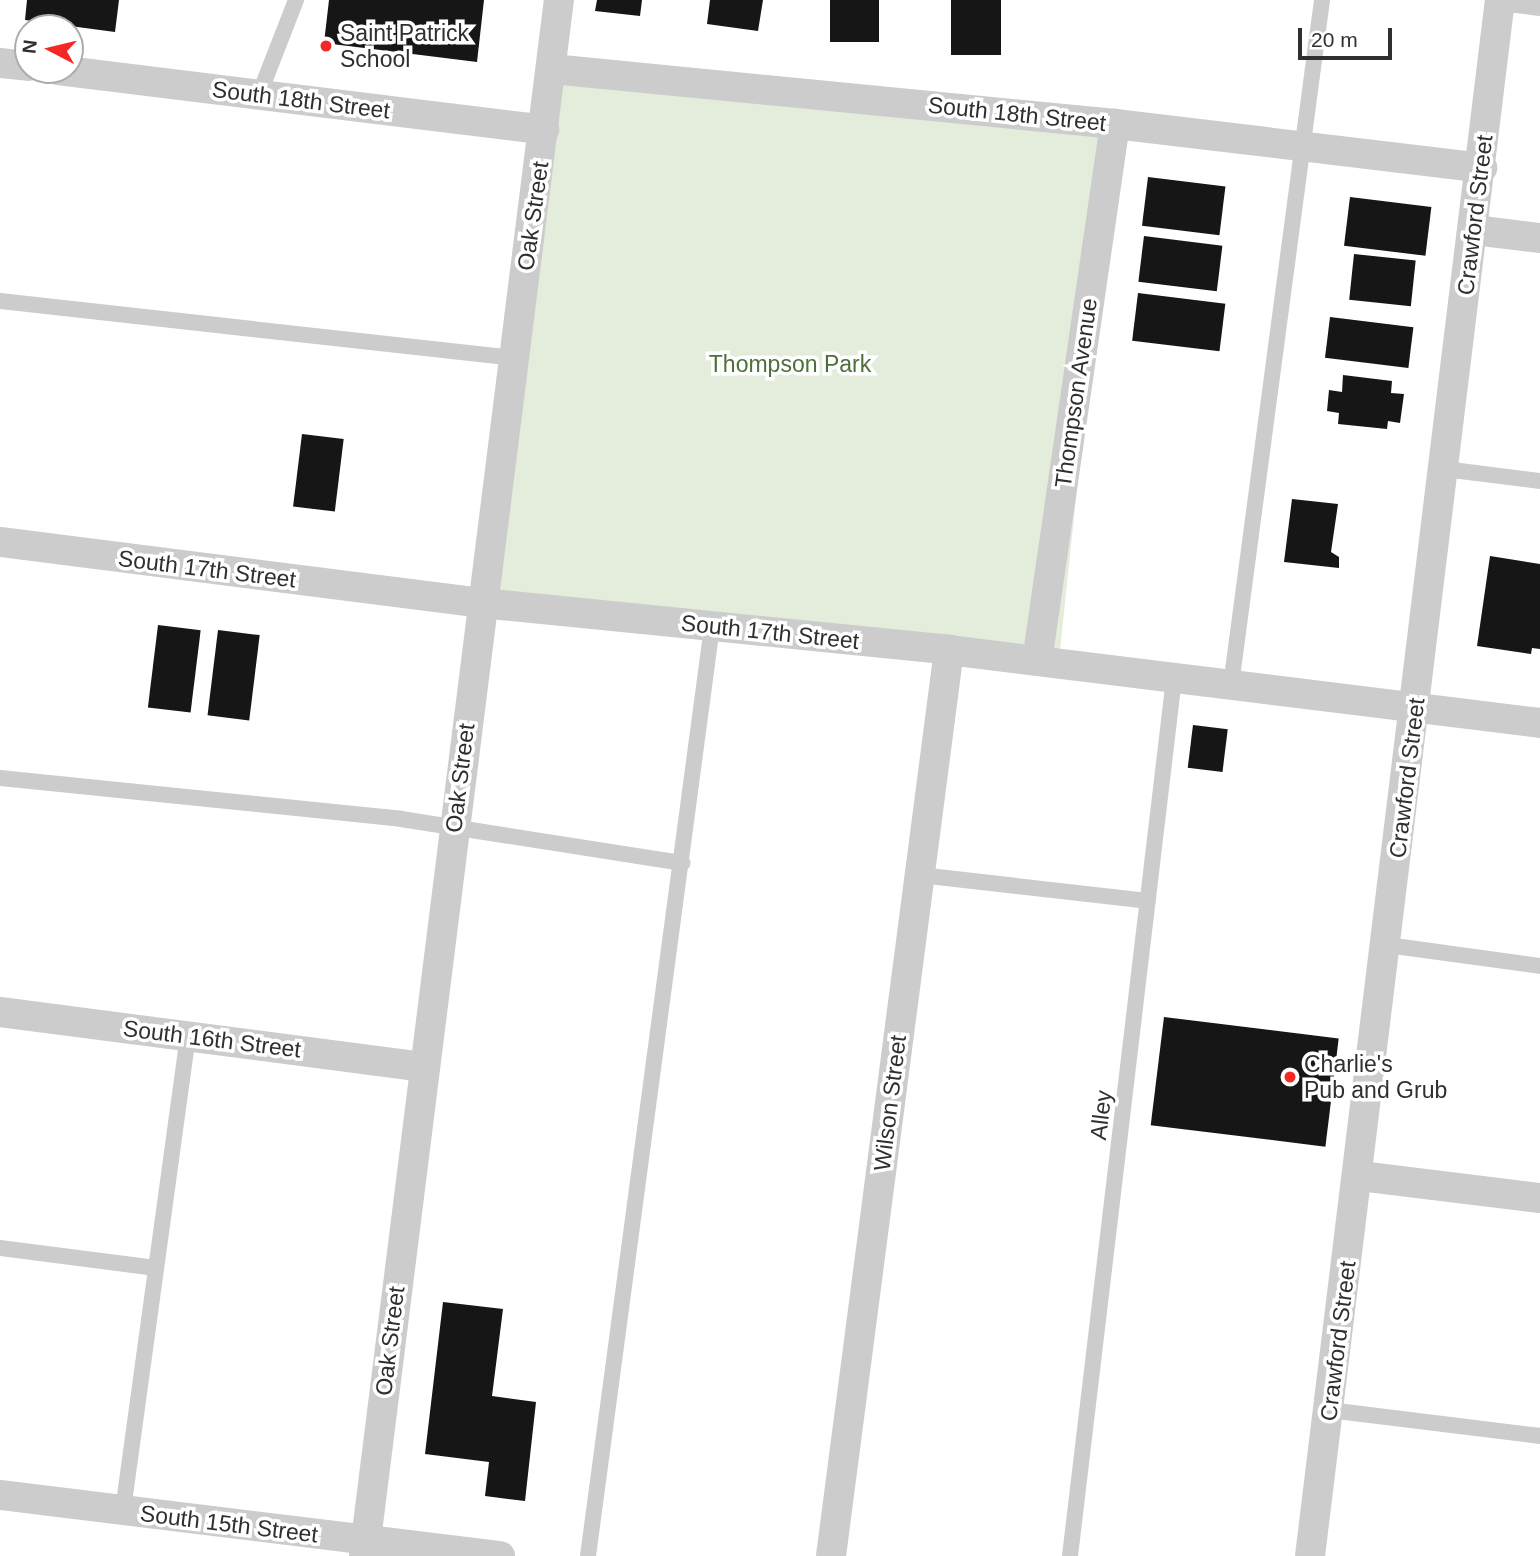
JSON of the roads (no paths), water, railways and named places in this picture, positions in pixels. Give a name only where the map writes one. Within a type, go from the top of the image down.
[{"type":"street","name":"Oak Street","points":[[365,1549],[481,603],[559,0]]},
{"type":"street","name":"Crawford Street","points":[[1310,1556],[1360,1176],[1500,2]]},
{"type":"street","name":"South 18th Street","points":[[552,69],[1115,124],[1482,168]]},
{"type":"street","name":"South 18th Street","points":[[84,73],[544,130]]},
{"type":"street","name":"Thompson Avenue","points":[[1037,661],[1115,124]]},
{"type":"street","points":[[1474,230],[1540,239]]},
{"type":"street","name":"South 17th Street","points":[[0,542],[481,603],[949,650],[1540,723]]},
{"type":"street","name":"Wilson Street","points":[[831,1556],[949,650]]},
{"type":"street","name":"South 16th Street","points":[[0,1012],[424,1066]]},
{"type":"street","points":[[1360,1176],[1540,1198]]},
{"type":"street","name":"South 15th Street","points":[[0,1495],[123,1510],[365,1549],[500,1556]]},
{"type":"lane","points":[[259,95],[296,0]]},
{"type":"lane","points":[[1231,685],[1299,146],[1322,0]]},
{"type":"lane","points":[[1500,2],[1540,8]]},
{"type":"lane","points":[[0,301],[514,358]]},
{"type":"lane","points":[[1444,469],[1540,481]]},
{"type":"lane","points":[[588,1556],[683,863],[712,626]]},
{"type":"lane","name":"Alley","points":[[1070,1556],[1174,678]]},
{"type":"lane","points":[[0,778],[401,819],[453,830],[683,863]]},
{"type":"lane","points":[[920,875],[1148,901]]},
{"type":"lane","points":[[1387,945],[1540,966]]},
{"type":"lane","points":[[123,1510],[188,1036]]},
{"type":"lane","points":[[0,1248],[156,1268]]},
{"type":"lane","points":[[1329,1410],[1540,1436]]},
{"type":"place","name":"Saint Patrick School","points":[[326,46]]},
{"type":"place","name":"Charlie's Pub and Grub","points":[[1290,1077]]},
{"type":"park label","name":"Thompson Park","points":[[790,364]]}]
